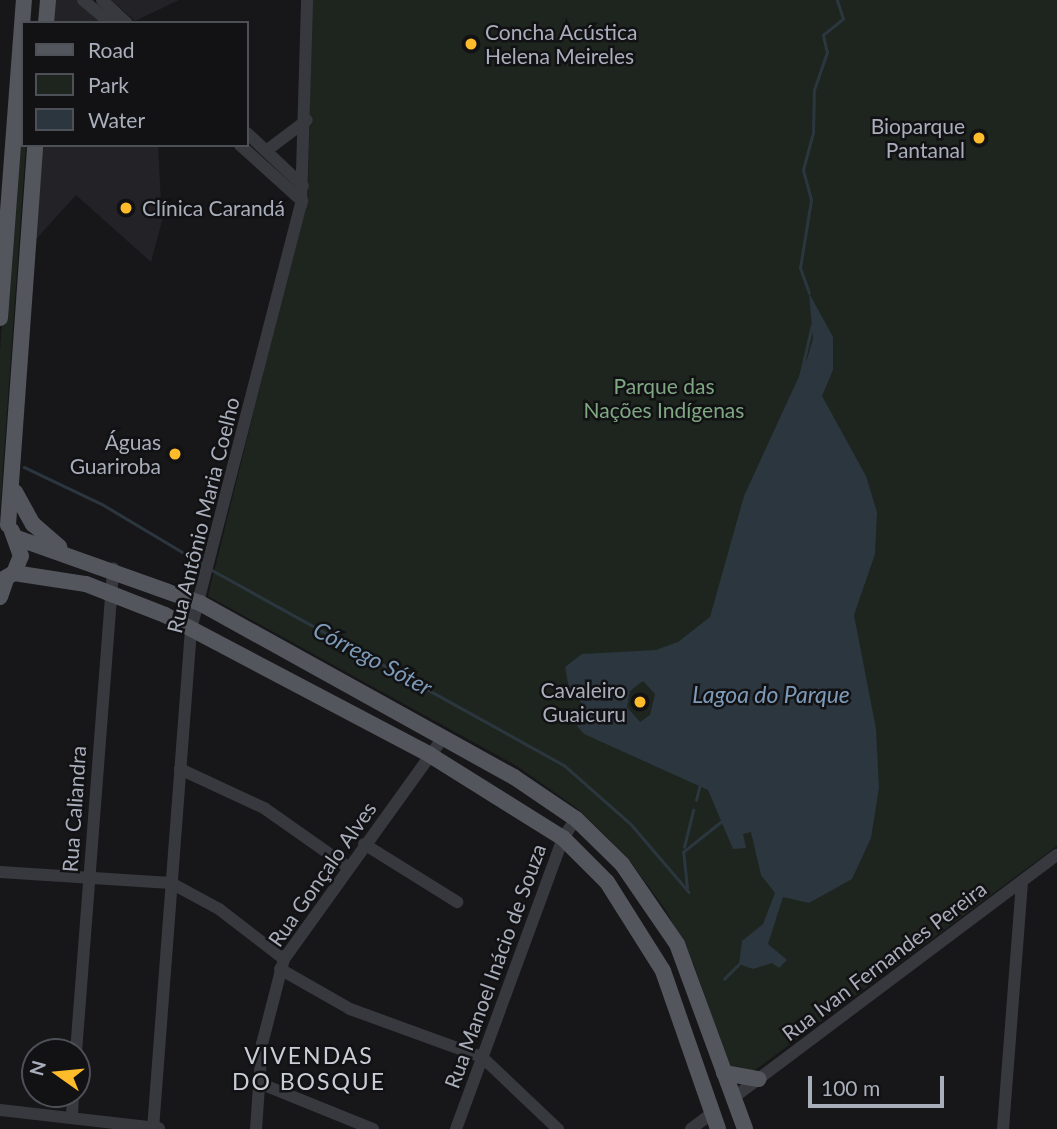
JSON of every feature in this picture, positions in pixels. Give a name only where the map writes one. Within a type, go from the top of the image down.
[{"type":"main road","points":[[21,21],[24,0]]},
{"type":"main road","points":[[46,21],[48,0]]},
{"type":"main road","points":[[0,318],[7,226],[6,146],[21,24]]},
{"type":"main road","points":[[6,146],[32,174]]},
{"type":"main road","points":[[0,597],[6,578],[21,556],[8,528],[25,237],[35,147]]},
{"type":"main road","points":[[7,226],[16,237],[25,237]]},
{"type":"main road","points":[[10,480],[33,524],[66,553]]},
{"type":"main road","points":[[8,528],[66,553],[113,568],[200,603],[443,738],[576,819],[622,864],[662,918],[688,967],[705,1024],[745,1129]]},
{"type":"main road","points":[[6,578],[110,593],[191,629],[430,755],[563,838],[627,909],[679,1009],[718,1129]]},
{"type":"main road","points":[[679,1009],[705,1024]]},
{"type":"main road","points":[[697,1061],[718,1096],[733,1098]]},
{"type":"main road","points":[[724,1073],[758,1079]]},
{"type":"street","points":[[83,0],[108,21]]},
{"type":"street","points":[[102,0],[125,21]]},
{"type":"street","name":"Rua Antônio Maria Coelho","points":[[156,1127],[171,883],[191,629],[206,581],[302,201],[307,120],[307,0]]},
{"type":"street","points":[[266,151],[307,120]]},
{"type":"street","points":[[248,134],[303,186]]},
{"type":"street","points":[[242,147],[302,201]]},
{"type":"street","name":"Rua Caliandra","points":[[77,1038],[113,568]]},
{"type":"street","name":"Rua Gonçalo Alves","points":[[256,1129],[260,1083],[282,964],[364,844],[443,738]]},
{"type":"street","points":[[180,769],[264,808],[348,867]]},
{"type":"street","name":"Rua Manoel Inácio de Souza","points":[[456,1129],[563,838],[576,819]]},
{"type":"street","points":[[364,844],[457,902]]},
{"type":"street","name":"Rua Ivan Fernandes Pereira","points":[[733,1098],[1057,855]]},
{"type":"street","points":[[0,872],[171,883],[219,909],[282,964],[350,1009],[482,1057],[558,1129]]},
{"type":"street","points":[[1003,1129],[1022,882]]},
{"type":"street","points":[[260,1083],[373,1129]]},
{"type":"street","points":[[72,1108],[72,1115]]},
{"type":"street","points":[[0,1110],[72,1115],[156,1127]]},
{"type":"street","points":[[691,1129],[712,1113]]},
{"type":"shaded area","points":[[51,0],[77,0],[101,21],[49,21]]},
{"type":"shaded area","points":[[111,0],[179,0],[135,21]]},
{"type":"shaded area","name":"Clínica Carandá","points":[[38,147],[158,147],[162,221],[151,262],[76,195],[29,247]]},
{"type":"green space","name":"Parque das Nações Indígenas","points":[[312,0],[1057,0],[1057,846],[750,1074],[729,1067],[694,965],[667,912],[627,857],[578,809],[517,766],[208,596],[308,193]]},
{"type":"green space","points":[[21,88],[21,147],[26,147],[0,509],[0,350]]},
{"type":"water","name":"Lagoa do Parque","points":[[809,293],[833,337],[833,370],[822,396],[866,476],[877,512],[875,554],[854,615],[876,729],[879,788],[871,838],[852,879],[809,903],[783,897],[768,944],[787,960],[779,968],[772,963],[753,969],[739,964],[742,941],[763,924],[775,893],[761,875],[751,832],[743,834],[746,848],[733,849],[708,790],[584,734],[577,726],[589,712],[569,688],[565,667],[582,654],[656,650],[678,642],[710,617],[744,496],[807,359],[813,339]],"holes":[[[643,681],[655,694],[650,715],[640,722],[627,707],[630,691]]]},
{"type":"waterway","points":[[809,293],[800,268],[811,200],[803,170],[813,133],[814,90],[827,53],[823,35],[843,19],[837,0]]},
{"type":"waterway","points":[[800,377],[812,325]]},
{"type":"waterway","name":"Córrego Sóter","points":[[24,467],[102,504],[204,565]]},
{"type":"waterway","name":"Córrego Sóter","points":[[212,570],[564,765],[631,824],[689,892]]},
{"type":"waterway","points":[[701,778],[705,764]]},
{"type":"waterway","points":[[696,800],[700,784]]},
{"type":"waterway","points":[[684,847],[693,810]]},
{"type":"waterway","points":[[687,888],[683,852],[722,821]]},
{"type":"waterway","points":[[724,979],[739,964]]},
{"type":"place","name":"Concha Acústica Helena Meireles","points":[[471,44]]},
{"type":"place","name":"Bioparque Pantanal","points":[[979,138]]},
{"type":"place","name":"Clínica Carandá","points":[[126,208]]},
{"type":"place","name":"Águas Guariroba","points":[[175,454]]},
{"type":"place","name":"Cavaleiro Guaicuru","points":[[640,702]]},
{"type":"district","name":"VIVENDAS DO BOSQUE","points":[[309,1068]]}]
